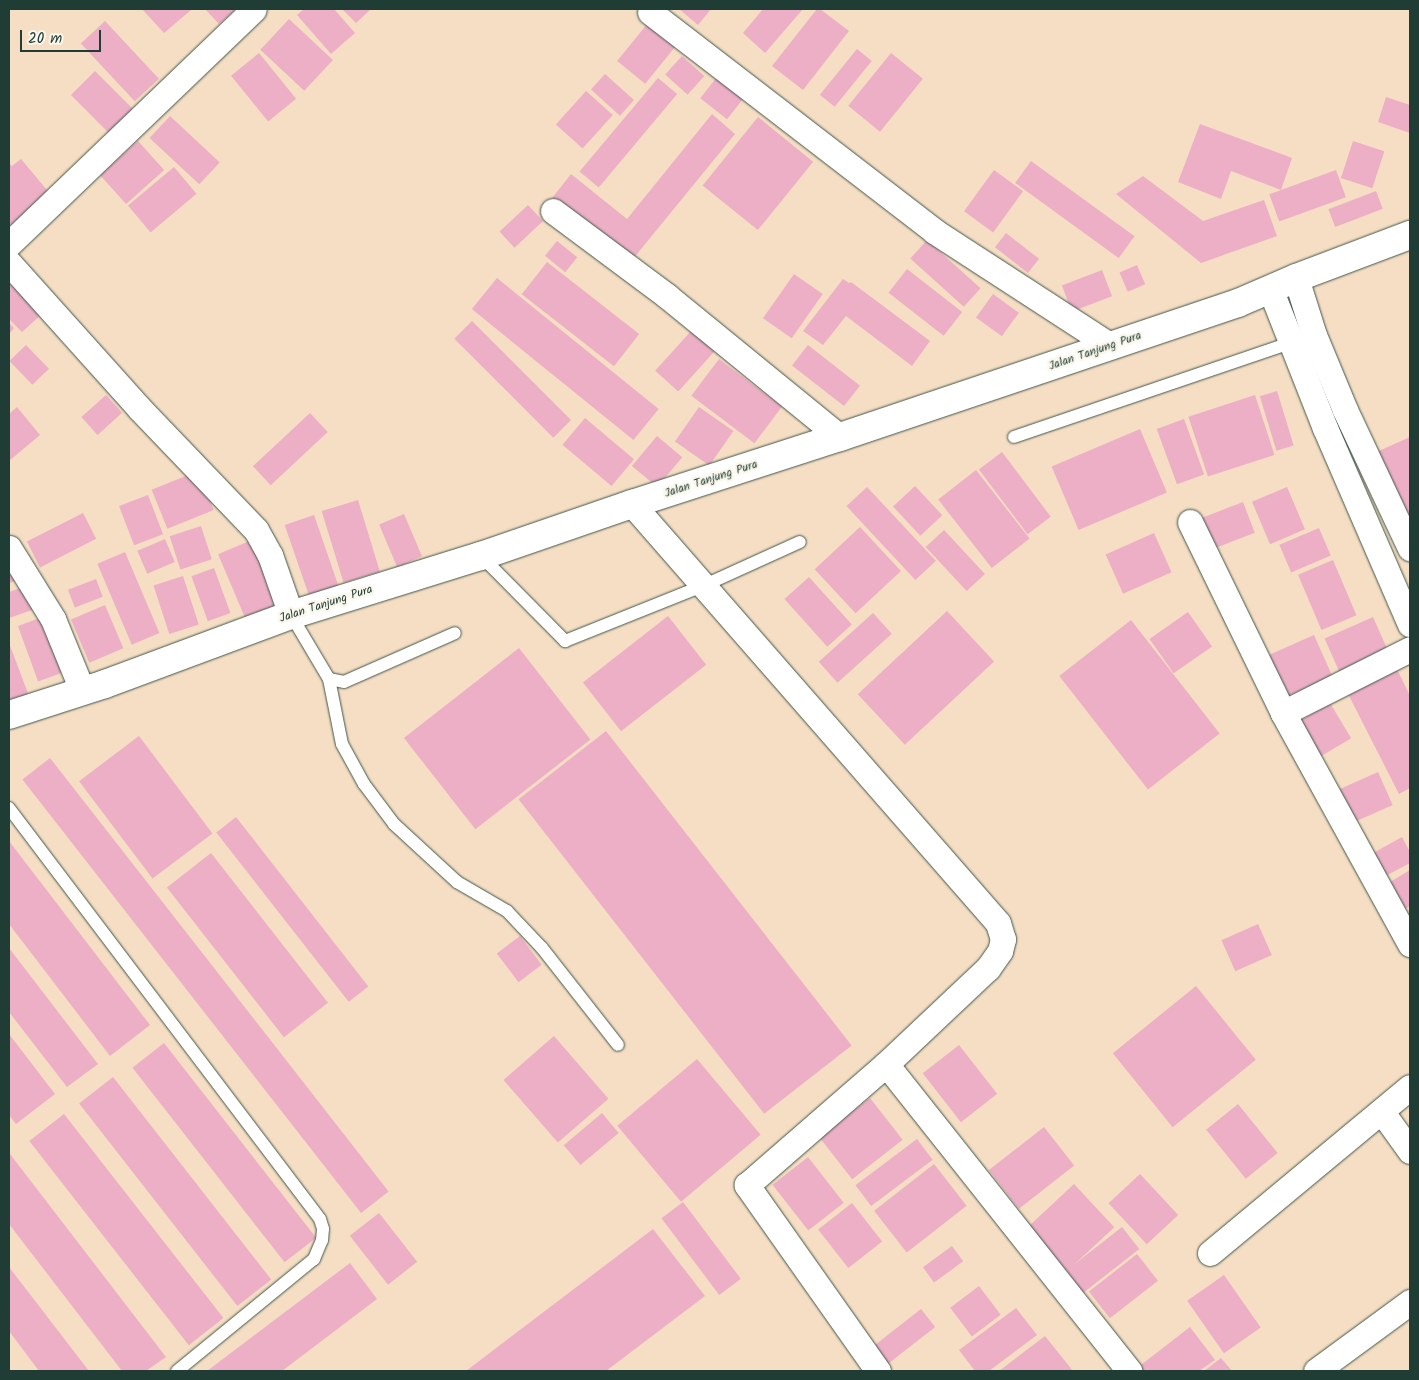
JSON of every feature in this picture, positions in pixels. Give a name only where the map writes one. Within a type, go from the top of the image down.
[{"type":"street","points":[[9,244],[254,9]]},
{"type":"street","points":[[650,12],[934,232],[1111,346]]},
{"type":"street","points":[[552,211],[667,296],[840,438]]},
{"type":"street","name":"Jalan Tanjung Pura","points":[[9,715],[105,684],[291,615],[481,556],[632,504],[840,438],[1111,346],[1271,291],[1296,278],[1410,235]]},
{"type":"street","points":[[9,263],[139,408],[256,530],[270,555],[291,615]]},
{"type":"street","points":[[1296,278],[1314,335],[1345,410],[1410,548]]},
{"type":"street","points":[[1271,291],[1325,428],[1410,624]]},
{"type":"street","points":[[632,504],[998,923],[1003,939],[1000,951],[988,968],[886,1064],[747,1185],[878,1371]]},
{"type":"street","points":[[1190,522],[1283,713],[1410,944]]},
{"type":"street","points":[[9,548],[53,619],[82,690]]},
{"type":"street","points":[[1283,713],[1410,649]]},
{"type":"street","points":[[886,1064],[1130,1371]]},
{"type":"street","points":[[1210,1253],[1410,1088]]},
{"type":"street","points":[[1382,1112],[1410,1151]]},
{"type":"street","points":[[1316,1371],[1410,1302]]},
{"type":"lane","points":[[1014,437],[1314,335]]},
{"type":"lane","points":[[481,556],[566,641],[705,586],[800,542]]},
{"type":"lane","points":[[291,615],[330,679],[342,744],[364,784],[394,824],[457,882],[507,911],[542,948],[618,1045]]},
{"type":"lane","points":[[330,679],[344,682],[356,679],[455,633]]},
{"type":"lane","points":[[9,808],[314,1211],[323,1229],[322,1240],[314,1259],[177,1371]]},
{"type":"building","points":[[142,9],[190,9],[191,10],[164,33]]},
{"type":"building","points":[[205,9],[236,9],[219,24]]},
{"type":"building","points":[[304,9],[334,9],[355,33],[331,54],[297,15]]},
{"type":"building","points":[[342,9],[371,9],[356,23]]},
{"type":"building","points":[[679,9],[711,9],[698,25]]},
{"type":"building","points":[[763,9],[803,9],[765,53],[743,33]]},
{"type":"building","points":[[817,9],[820,9],[849,31],[803,90],[772,66]]},
{"type":"building","points":[[289,19],[333,60],[304,91],[260,50]]},
{"type":"building","points":[[105,21],[159,79],[135,101],[81,44]]},
{"type":"building","points":[[648,23],[676,46],[645,84],[617,61]]},
{"type":"building","points":[[857,49],[872,61],[835,107],[820,95]]},
{"type":"building","points":[[259,53],[296,99],[268,122],[231,76]]},
{"type":"building","points":[[891,53],[923,79],[880,132],[848,106]]},
{"type":"building","points":[[682,56],[704,76],[688,95],[665,75]]},
{"type":"building","points":[[95,71],[133,109],[109,133],[71,95]]},
{"type":"building","points":[[720,73],[747,94],[727,119],[700,98]]},
{"type":"building","points":[[605,74],[634,100],[620,116],[591,90]]},
{"type":"building","points":[[658,78],[677,94],[599,188],[580,171]]},
{"type":"building","points":[[586,91],[613,115],[583,149],[556,124]]},
{"type":"building","points":[[1386,97],[1410,105],[1410,133],[1378,122]]},
{"type":"building","points":[[712,114],[735,134],[628,265],[549,202],[571,174],[627,219]]},
{"type":"building","points":[[170,116],[220,162],[199,184],[150,138]]},
{"type":"building","points":[[758,117],[813,162],[758,230],[703,185]]},
{"type":"building","points":[[1200,124],[1292,158],[1281,190],[1231,171],[1221,199],[1178,182]]},
{"type":"building","points":[[138,141],[164,170],[126,204],[100,175]]},
{"type":"building","points":[[1353,141],[1384,151],[1372,188],[1341,178]]},
{"type":"building","points":[[21,159],[52,196],[14,228],[9,222],[9,163],[12,166]]},
{"type":"building","points":[[1031,161],[1135,236],[1119,258],[1015,183]]},
{"type":"building","points":[[174,167],[196,194],[151,232],[128,206]]},
{"type":"building","points":[[994,170],[1023,191],[993,232],[964,211]]},
{"type":"building","points":[[1336,170],[1346,197],[1279,222],[1269,194]]},
{"type":"building","points":[[1143,176],[1203,221],[1264,200],[1277,236],[1201,263],[1116,194]]},
{"type":"building","points":[[1376,191],[1383,209],[1335,227],[1328,209]]},
{"type":"building","points":[[528,205],[543,221],[514,248],[499,232]]},
{"type":"building","points":[[1006,233],[1039,259],[1028,273],[995,247]]},
{"type":"building","points":[[927,240],[981,288],[964,307],[910,259]]},
{"type":"building","points":[[557,241],[577,257],[565,272],[545,256]]},
{"type":"building","points":[[547,262],[639,334],[614,366],[522,294]]},
{"type":"building","points":[[1137,265],[1145,284],[1128,292],[1120,272]]},
{"type":"building","points":[[907,269],[962,312],[944,336],[889,293]]},
{"type":"building","points":[[1102,270],[1112,296],[1072,312],[1062,285]]},
{"type":"building","points":[[794,274],[823,294],[792,338],[763,318]]},
{"type":"building","points":[[497,278],[659,409],[633,440],[472,309]]},
{"type":"building","points":[[843,279],[849,283],[851,282],[930,341],[912,366],[846,316],[823,345],[803,331]]},
{"type":"building","points":[[12,282],[42,314],[22,332],[9,319],[9,286]]},
{"type":"building","points":[[993,294],[1019,313],[1002,336],[976,317]]},
{"type":"building","points":[[472,321],[571,420],[553,438],[454,339]]},
{"type":"building","points":[[9,323],[14,328],[9,334]]},
{"type":"building","points":[[692,330],[715,351],[678,392],[655,371]]},
{"type":"building","points":[[26,345],[49,369],[32,385],[9,361]]},
{"type":"building","points":[[808,345],[860,386],[844,406],[792,365]]},
{"type":"building","points":[[719,359],[782,407],[754,443],[691,396]]},
{"type":"building","points":[[1277,391],[1294,446],[1276,451],[1260,396]]},
{"type":"building","points":[[106,395],[122,413],[98,435],[81,417]]},
{"type":"building","points":[[1255,395],[1274,455],[1208,477],[1188,417]]},
{"type":"building","points":[[17,407],[40,435],[9,461],[9,414]]},
{"type":"building","points":[[699,407],[733,431],[709,465],[675,441]]},
{"type":"building","points":[[310,413],[328,432],[271,485],[253,466]]},
{"type":"building","points":[[585,418],[634,459],[612,486],[563,445]]},
{"type":"building","points":[[1184,419],[1204,474],[1177,484],[1157,429]]},
{"type":"building","points":[[1140,429],[1167,493],[1079,530],[1052,467]]},
{"type":"building","points":[[657,436],[682,457],[657,487],[632,466]]},
{"type":"building","points":[[1410,437],[1410,517],[1391,527],[1359,460]]},
{"type":"building","points":[[1002,452],[1051,517],[1028,534],[979,469]]},
{"type":"building","points":[[976,470],[1030,539],[992,568],[938,500]]},
{"type":"building","points":[[198,471],[214,510],[167,529],[152,490]]},
{"type":"building","points":[[915,486],[942,515],[920,536],[893,506]]},
{"type":"building","points":[[867,487],[936,561],[915,580],[847,506]]},
{"type":"building","points":[[1287,487],[1305,529],[1270,544],[1252,502]]},
{"type":"building","points":[[148,495],[163,534],[134,545],[119,506]]},
{"type":"building","points":[[358,500],[380,572],[344,583],[322,511]]},
{"type":"building","points":[[1243,502],[1255,533],[1213,549],[1201,518]]},
{"type":"building","points":[[83,513],[96,539],[40,567],[27,542]]},
{"type":"building","points":[[404,514],[422,556],[397,567],[379,525]]},
{"type":"building","points":[[314,515],[339,588],[310,598],[285,525]]},
{"type":"building","points":[[201,526],[212,559],[180,569],[170,536]]},
{"type":"building","points":[[860,527],[901,571],[856,613],[815,569]]},
{"type":"building","points":[[1319,528],[1331,556],[1291,572],[1279,545]]},
{"type":"building","points":[[944,530],[985,574],[967,591],[926,547]]},
{"type":"building","points":[[1154,533],[1171,572],[1123,594],[1106,555]]},
{"type":"building","points":[[165,539],[175,562],[147,574],[137,551]]},
{"type":"building","points":[[254,539],[283,606],[247,621],[218,554]]},
{"type":"building","points":[[125,552],[159,633],[132,645],[97,564]]},
{"type":"building","points":[[1333,560],[1356,615],[1321,630],[1298,575]]},
{"type":"building","points":[[9,565],[15,581],[9,583]]},
{"type":"building","points":[[214,568],[230,613],[208,621],[191,576]]},
{"type":"building","points":[[183,576],[199,625],[169,634],[154,586]]},
{"type":"building","points":[[809,577],[852,625],[827,647],[784,599]]},
{"type":"building","points":[[96,579],[103,597],[75,607],[68,590]]},
{"type":"building","points":[[26,586],[35,609],[9,618],[9,592]]},
{"type":"building","points":[[105,605],[123,648],[89,663],[71,619]]},
{"type":"building","points":[[947,611],[994,661],[905,745],[858,694]]},
{"type":"building","points":[[1188,612],[1212,646],[1174,673],[1149,639]]},
{"type":"building","points":[[873,613],[892,634],[837,683],[819,662]]},
{"type":"building","points":[[48,615],[68,670],[38,681],[18,626]]},
{"type":"building","points":[[668,616],[706,665],[621,731],[583,682]]},
{"type":"building","points":[[1373,617],[1388,650],[1339,671],[1325,639]]},
{"type":"building","points":[[1131,620],[1220,733],[1148,789],[1059,676]]},
{"type":"building","points":[[1314,635],[1332,676],[1278,700],[1260,659]]},
{"type":"building","points":[[9,643],[29,696],[9,704]]},
{"type":"building","points":[[519,648],[590,739],[475,829],[404,738]]},
{"type":"building","points":[[1394,663],[1410,696],[1410,788],[1399,794],[1345,688]]},
{"type":"building","points":[[1330,703],[1351,738],[1313,761],[1291,726]]},
{"type":"building","points":[[606,731],[852,1045],[764,1114],[519,799]]},
{"type":"building","points":[[139,736],[212,833],[153,879],[79,781]]},
{"type":"building","points":[[50,758],[389,1191],[361,1213],[22,780]]},
{"type":"building","points":[[1378,772],[1393,805],[1339,829],[1324,796]]},
{"type":"building","points":[[236,817],[368,986],[349,1002],[216,832]]},
{"type":"building","points":[[1402,837],[1410,852],[1410,863],[1378,880],[1366,857]]},
{"type":"building","points":[[9,841],[150,1025],[110,1056],[9,924]]},
{"type":"building","points":[[211,853],[328,1003],[284,1037],[167,887]]},
{"type":"building","points":[[1410,870],[1410,906],[1401,911],[1385,885]]},
{"type":"building","points":[[1258,924],[1272,955],[1235,971],[1221,940]]},
{"type":"building","points":[[520,936],[542,965],[519,982],[497,953]]},
{"type":"building","points":[[9,948],[98,1064],[67,1087],[9,1012]]},
{"type":"building","points":[[1196,986],[1256,1060],[1173,1127],[1113,1053]]},
{"type":"building","points":[[9,1034],[55,1094],[16,1124],[9,1115]]},
{"type":"building","points":[[554,1036],[608,1099],[558,1143],[503,1080]]},
{"type":"building","points":[[164,1043],[316,1238],[285,1262],[132,1068]]},
{"type":"building","points":[[959,1045],[997,1094],[961,1122],[923,1073]]},
{"type":"building","points":[[697,1059],[761,1135],[681,1202],[617,1126]]},
{"type":"building","points":[[113,1077],[271,1280],[237,1306],[79,1103]]},
{"type":"building","points":[[870,1098],[903,1140],[852,1179],[820,1137]]},
{"type":"building","points":[[1238,1104],[1278,1153],[1246,1179],[1206,1130]]},
{"type":"building","points":[[602,1113],[619,1133],[580,1165],[564,1145]]},
{"type":"building","points":[[64,1114],[223,1318],[189,1345],[29,1141]]},
{"type":"building","points":[[1044,1127],[1074,1166],[1019,1209],[989,1170]]},
{"type":"building","points":[[917,1139],[933,1160],[871,1206],[856,1185]]},
{"type":"building","points":[[10,1154],[166,1357],[146,1371],[122,1371],[9,1224]]},
{"type":"building","points":[[808,1157],[844,1203],[808,1230],[773,1185]]},
{"type":"building","points":[[934,1164],[967,1206],[907,1253],[874,1211]]},
{"type":"building","points":[[1140,1174],[1178,1215],[1147,1244],[1109,1203]]},
{"type":"building","points":[[1074,1184],[1114,1227],[1062,1276],[1022,1232]]},
{"type":"building","points":[[683,1202],[741,1279],[719,1295],[661,1218]]},
{"type":"building","points":[[852,1203],[882,1242],[848,1268],[818,1229]]},
{"type":"building","points":[[379,1213],[417,1262],[388,1285],[350,1236]]},
{"type":"building","points":[[1122,1227],[1139,1249],[1082,1294],[1064,1272]]},
{"type":"building","points":[[653,1229],[705,1296],[606,1371],[466,1371]]},
{"type":"building","points":[[952,1246],[963,1261],[934,1283],[923,1267]]},
{"type":"building","points":[[1137,1254],[1158,1281],[1110,1318],[1089,1292]]},
{"type":"building","points":[[350,1263],[377,1299],[282,1371],[207,1371]]},
{"type":"building","points":[[9,1267],[89,1371],[39,1371],[9,1331]]},
{"type":"building","points":[[1224,1275],[1261,1327],[1224,1353],[1187,1301]]},
{"type":"building","points":[[979,1286],[1001,1315],[972,1336],[950,1308]]},
{"type":"building","points":[[1016,1308],[1037,1335],[989,1371],[975,1371],[959,1350]]},
{"type":"building","points":[[921,1309],[935,1327],[879,1371],[865,1353]]},
{"type":"building","points":[[1190,1327],[1215,1360],[1199,1371],[1139,1371],[1137,1368]]},
{"type":"building","points":[[1045,1336],[1073,1371],[999,1371]]},
{"type":"building","points":[[1221,1358],[1232,1371],[1204,1371]]}]
